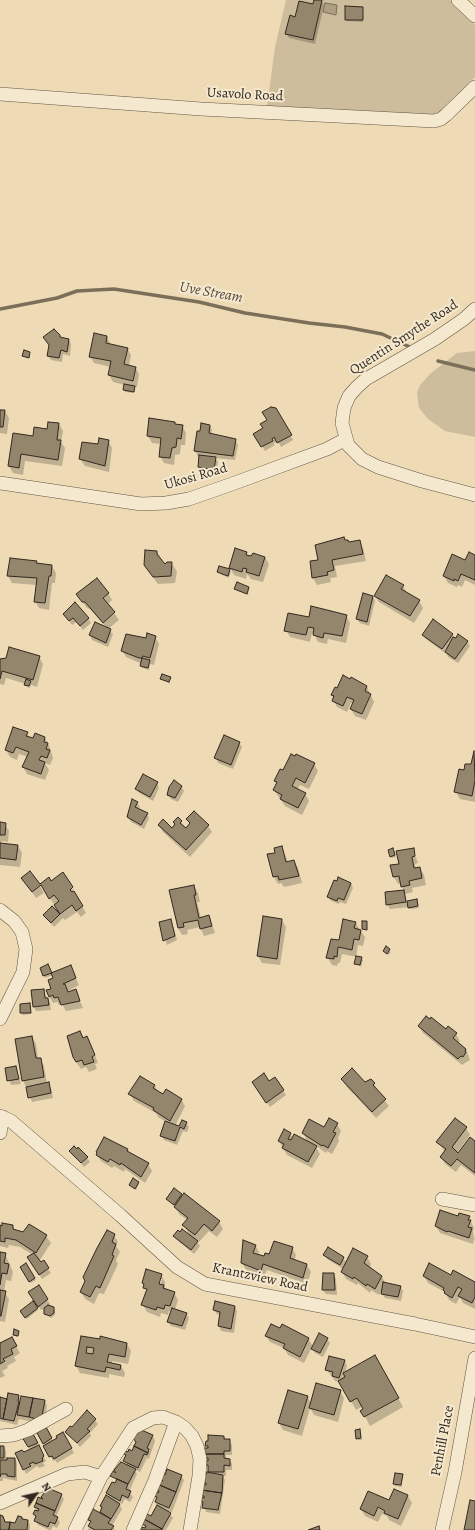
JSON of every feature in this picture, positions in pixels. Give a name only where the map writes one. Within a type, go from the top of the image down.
[{"type":"street","points":[[458,0],[475,16]]},
{"type":"street","name":"Usavolo Road","points":[[0,94],[202,109],[434,120],[446,115],[475,87]]},
{"type":"street","name":"Quentin Smythe Road","points":[[475,309],[464,319],[434,339],[372,376],[357,387],[349,396],[344,408],[342,423],[346,439],[352,450],[362,459],[378,467],[422,481],[475,495]]},
{"type":"street","name":"Ukosi Road","points":[[0,483],[141,504],[166,503],[189,499],[232,484],[327,449],[346,439]]},
{"type":"street","points":[[0,910],[14,921],[22,932],[26,949],[26,960],[23,972],[0,1019]]},
{"type":"street","points":[[0,1133],[2,1116]]},
{"type":"street","name":"Krantzview Road","points":[[2,1116],[11,1121],[115,1210],[177,1267],[205,1284],[475,1337]]},
{"type":"street","points":[[442,1199],[475,1205]]},
{"type":"street","name":"Penhill Place","points":[[442,1530],[455,1472],[475,1358]]},
{"type":"street","points":[[0,1436],[14,1435],[28,1430],[66,1409]]},
{"type":"street","points":[[75,1530],[101,1477],[133,1428],[153,1418],[163,1417],[176,1422],[192,1436],[197,1446],[200,1459],[199,1476],[190,1530]]},
{"type":"street","points":[[133,1530],[176,1422]]},
{"type":"street","points":[[0,1503],[67,1474],[85,1472],[101,1477]]},
{"type":"shaded area","points":[[286,0],[450,0],[475,25],[475,77],[438,115],[267,107],[275,47]]},
{"type":"shaded area","points":[[325,3],[337,5],[336,15],[323,12]]},
{"type":"shaded area","points":[[475,351],[475,437],[445,431],[428,419],[419,408],[417,393],[420,385],[431,373],[457,353]]},
{"type":"building","points":[[314,0],[322,0],[313,40],[285,34],[290,15],[295,17],[299,1],[313,4]]},
{"type":"building","points":[[345,6],[363,7],[363,20],[345,20]]},
{"type":"building","points":[[54,329],[60,337],[69,339],[67,352],[61,350],[59,358],[47,356],[49,345],[43,337]]},
{"type":"building","points":[[94,333],[107,336],[106,343],[128,348],[124,364],[136,367],[133,381],[108,375],[111,361],[89,357]]},
{"type":"building","points":[[24,350],[30,352],[29,358],[22,356]]},
{"type":"building","points":[[124,384],[135,386],[134,392],[123,390]]},
{"type":"building","points":[[271,407],[276,408],[292,435],[277,443],[274,437],[272,439],[273,441],[261,447],[253,434],[263,428],[260,424],[267,420],[262,412]]},
{"type":"building","points":[[0,410],[5,410],[3,427],[0,427]]},
{"type":"building","points":[[149,418],[175,422],[175,424],[183,425],[181,439],[177,438],[176,447],[172,448],[170,458],[159,457],[161,438],[147,436]]},
{"type":"building","points":[[48,422],[59,423],[57,440],[61,440],[58,460],[21,454],[19,468],[8,466],[13,433],[33,436],[34,427],[47,429]]},
{"type":"building","points":[[201,423],[210,425],[209,433],[236,439],[233,456],[194,451],[197,431],[200,431]]},
{"type":"building","points":[[99,438],[109,440],[105,466],[79,459],[82,442],[98,444]]},
{"type":"building","points":[[199,455],[216,457],[214,470],[198,467]]},
{"type":"building","points":[[344,537],[345,540],[348,540],[349,542],[360,540],[363,554],[332,560],[334,570],[327,572],[328,575],[312,578],[310,561],[318,560],[315,545]]},
{"type":"building","points":[[235,548],[247,552],[246,555],[251,556],[253,553],[265,557],[259,576],[246,572],[247,569],[243,568],[242,572],[229,568]]},
{"type":"building","points":[[145,550],[157,551],[157,554],[165,564],[167,562],[172,562],[171,576],[153,577],[144,565]]},
{"type":"building","points":[[469,552],[475,555],[475,580],[461,574],[458,581],[454,579],[454,581],[443,576],[452,554],[465,560]]},
{"type":"building","points":[[10,558],[37,561],[36,563],[52,565],[45,603],[34,602],[37,578],[7,576]]},
{"type":"building","points":[[219,566],[230,569],[228,576],[217,572]]},
{"type":"building","points":[[386,575],[404,585],[401,589],[420,600],[410,616],[374,596]]},
{"type":"building","points":[[97,578],[109,593],[103,598],[115,612],[103,623],[76,594]]},
{"type":"building","points":[[237,582],[249,587],[247,594],[234,589]]},
{"type":"building","points":[[363,593],[373,596],[367,622],[356,619]]},
{"type":"building","points":[[75,602],[89,618],[80,626],[73,618],[69,621],[63,614]]},
{"type":"building","points":[[311,606],[347,615],[342,636],[324,633],[323,638],[313,635],[314,628],[308,627],[306,635],[284,631],[288,613],[309,617]]},
{"type":"building","points":[[433,619],[453,634],[442,649],[422,635]]},
{"type":"building","points":[[95,622],[111,629],[106,643],[89,635]]},
{"type":"building","points":[[147,633],[156,636],[150,658],[143,656],[142,658],[139,658],[121,651],[126,634],[146,638]]},
{"type":"building","points":[[458,634],[468,641],[455,659],[445,652],[453,637],[456,638]]},
{"type":"building","points":[[9,647],[40,656],[33,680],[2,671],[0,679],[0,659],[6,658]]},
{"type":"building","points":[[142,658],[150,660],[148,668],[140,666]]},
{"type":"building","points":[[162,674],[171,677],[169,682],[160,679]]},
{"type":"building","points":[[343,675],[350,679],[351,677],[367,686],[365,691],[371,694],[362,714],[350,709],[354,700],[347,697],[343,706],[332,701],[334,696],[331,695],[335,687],[337,688]]},
{"type":"building","points":[[26,679],[31,681],[29,686],[24,685]]},
{"type":"building","points":[[13,727],[28,732],[26,736],[33,738],[35,733],[45,737],[44,742],[48,743],[46,749],[50,750],[47,758],[41,756],[39,760],[45,762],[41,774],[22,767],[29,752],[16,747],[13,753],[5,750]]},
{"type":"building","points":[[224,735],[240,742],[231,765],[214,758]]},
{"type":"building","points":[[474,751],[475,781],[472,796],[454,792],[459,769],[464,770],[465,764],[471,764]]},
{"type":"building","points":[[291,754],[295,756],[296,754],[315,763],[305,783],[296,778],[292,786],[306,793],[298,808],[280,799],[282,795],[273,790],[277,782],[274,781],[280,769],[283,770]]},
{"type":"building","points":[[143,774],[158,782],[150,797],[135,789]]},
{"type":"building","points":[[174,780],[182,786],[175,798],[167,795],[169,787]]},
{"type":"building","points":[[132,799],[138,802],[135,807],[148,813],[141,825],[127,817]]},
{"type":"building","points":[[194,811],[209,825],[186,850],[158,825],[163,819],[172,828],[175,824],[173,822],[178,817],[182,821],[180,823],[186,828],[190,823],[186,819]]},
{"type":"building","points":[[0,822],[6,823],[5,835],[0,835]]},
{"type":"building","points":[[0,843],[18,845],[16,860],[0,858]]},
{"type":"building","points":[[282,846],[286,862],[294,860],[299,876],[279,880],[278,876],[273,877],[267,854],[275,853],[274,848]]},
{"type":"building","points":[[393,848],[395,855],[390,857],[388,850]]},
{"type":"building","points":[[414,848],[415,856],[412,857],[414,868],[420,867],[422,878],[409,881],[410,885],[401,887],[399,876],[393,877],[390,865],[399,864],[396,851]]},
{"type":"building","points":[[30,871],[40,884],[49,877],[51,881],[63,872],[73,887],[70,890],[72,892],[74,891],[83,906],[76,911],[72,905],[60,914],[54,905],[59,901],[54,895],[49,899],[41,885],[32,892],[21,878]]},
{"type":"building","points":[[338,877],[351,883],[344,900],[338,898],[337,901],[327,897],[334,880],[337,881]]},
{"type":"building","points":[[194,885],[196,895],[194,895],[199,918],[209,915],[212,926],[200,929],[198,920],[183,923],[184,927],[178,928],[169,890]]},
{"type":"building","points":[[404,890],[406,902],[386,905],[385,892]]},
{"type":"building","points":[[417,899],[418,906],[408,908],[407,901]]},
{"type":"building","points":[[52,906],[60,914],[51,923],[43,915]]},
{"type":"building","points":[[263,916],[282,919],[277,959],[257,956]]},
{"type":"building","points":[[171,919],[175,936],[163,941],[159,922]]},
{"type":"building","points":[[343,919],[356,922],[354,928],[361,930],[359,940],[354,939],[352,950],[338,947],[337,957],[334,956],[334,959],[326,958],[331,939],[339,940]]},
{"type":"building","points":[[362,921],[367,921],[367,930],[362,929]]},
{"type":"building","points":[[386,946],[390,949],[387,954],[383,951]]},
{"type":"building","points":[[356,956],[362,957],[360,965],[354,964]]},
{"type":"building","points":[[48,964],[52,973],[43,976],[40,968]]},
{"type":"building","points":[[71,965],[76,978],[63,984],[65,984],[68,992],[76,989],[80,1001],[61,1005],[58,997],[54,998],[53,995],[49,997],[46,990],[51,989],[48,980],[53,978],[51,973]]},
{"type":"building","points":[[44,989],[45,998],[48,998],[49,1005],[33,1007],[31,990]]},
{"type":"building","points":[[30,1003],[31,1013],[20,1013],[20,1004]]},
{"type":"building","points":[[426,1016],[430,1019],[431,1017],[446,1029],[448,1026],[457,1033],[453,1038],[466,1049],[463,1057],[461,1056],[458,1059],[418,1026]]},
{"type":"building","points":[[80,1031],[83,1038],[87,1036],[95,1055],[92,1057],[94,1062],[84,1065],[82,1060],[76,1062],[73,1057],[67,1036]]},
{"type":"building","points":[[32,1036],[36,1058],[41,1058],[44,1077],[22,1081],[15,1039]]},
{"type":"building","points":[[16,1066],[19,1079],[7,1081],[5,1068]]},
{"type":"building","points":[[352,1068],[365,1082],[371,1079],[375,1083],[373,1085],[386,1099],[372,1112],[341,1079]]},
{"type":"building","points":[[264,1073],[269,1081],[275,1077],[284,1090],[266,1103],[252,1082]]},
{"type":"building","points":[[140,1076],[155,1085],[153,1088],[163,1094],[166,1089],[182,1099],[170,1121],[153,1110],[154,1108],[128,1094]]},
{"type":"building","points":[[49,1082],[51,1093],[28,1098],[26,1087]]},
{"type":"building","points":[[329,1118],[338,1123],[333,1132],[336,1133],[328,1148],[323,1145],[322,1146],[302,1133],[309,1119],[324,1127]]},
{"type":"building","points":[[455,1118],[467,1127],[452,1147],[458,1153],[470,1137],[475,1141],[475,1173],[457,1159],[451,1166],[440,1157],[446,1149],[436,1142]]},
{"type":"building","points":[[182,1120],[187,1122],[184,1129],[180,1127],[175,1141],[160,1136],[165,1121],[179,1126]]},
{"type":"building","points":[[284,1129],[291,1133],[288,1139],[291,1140],[294,1134],[317,1146],[308,1162],[282,1148],[284,1144],[278,1141]]},
{"type":"building","points":[[104,1137],[128,1149],[127,1151],[149,1163],[141,1177],[121,1163],[120,1165],[110,1159],[108,1162],[96,1155],[96,1152]]},
{"type":"building","points":[[74,1146],[77,1149],[78,1147],[88,1157],[81,1163],[69,1151]]},
{"type":"building","points":[[133,1178],[139,1182],[135,1189],[129,1185]]},
{"type":"building","points":[[174,1188],[182,1194],[174,1205],[166,1199]]},
{"type":"building","points":[[184,1193],[220,1221],[212,1231],[204,1224],[195,1235],[182,1225],[188,1218],[174,1207]]},
{"type":"building","points":[[440,1210],[458,1216],[459,1213],[470,1216],[468,1220],[471,1220],[468,1227],[472,1228],[469,1238],[448,1231],[447,1232],[435,1226]]},
{"type":"building","points":[[2,1223],[13,1225],[13,1229],[23,1232],[29,1224],[47,1235],[36,1253],[16,1240],[5,1238],[5,1242],[0,1241],[0,1225],[2,1226]]},
{"type":"building","points":[[182,1229],[198,1241],[191,1250],[173,1236],[178,1230],[180,1232]]},
{"type":"building","points":[[107,1230],[115,1234],[112,1242],[116,1244],[112,1255],[114,1256],[100,1288],[96,1286],[90,1297],[80,1292],[85,1281],[83,1277]]},
{"type":"building","points":[[243,1240],[256,1245],[253,1253],[264,1256],[265,1253],[269,1254],[274,1241],[293,1247],[290,1258],[307,1264],[303,1278],[263,1264],[261,1271],[241,1263]]},
{"type":"building","points":[[328,1247],[344,1257],[340,1265],[323,1255]]},
{"type":"building","points":[[353,1248],[368,1256],[364,1263],[382,1276],[375,1289],[367,1284],[366,1286],[354,1277],[353,1279],[341,1272]]},
{"type":"building","points":[[0,1252],[6,1253],[4,1263],[9,1264],[7,1274],[2,1273],[0,1285]]},
{"type":"building","points":[[34,1253],[41,1262],[44,1260],[49,1268],[39,1275],[27,1257]]},
{"type":"building","points":[[26,1263],[35,1278],[29,1282],[20,1267]]},
{"type":"building","points":[[429,1263],[451,1275],[453,1270],[475,1282],[475,1297],[472,1303],[458,1296],[462,1289],[458,1287],[452,1298],[444,1293],[444,1288],[423,1276]]},
{"type":"building","points":[[146,1269],[162,1274],[159,1284],[164,1285],[163,1288],[175,1292],[170,1306],[165,1305],[164,1309],[157,1307],[156,1310],[141,1305],[147,1289],[143,1288],[144,1284],[142,1283]]},
{"type":"building","points":[[323,1273],[334,1273],[335,1290],[322,1290]]},
{"type":"building","points":[[383,1282],[401,1286],[398,1297],[381,1294]]},
{"type":"building","points":[[39,1285],[48,1299],[38,1307],[28,1292]]},
{"type":"building","points":[[0,1290],[6,1291],[1,1316],[0,1316]]},
{"type":"building","points":[[33,1301],[38,1308],[25,1318],[20,1311]]},
{"type":"building","points":[[215,1301],[235,1306],[231,1329],[218,1326],[220,1312],[213,1310]]},
{"type":"building","points":[[48,1305],[54,1307],[54,1313],[50,1316],[44,1314],[44,1308]]},
{"type":"building","points":[[172,1308],[187,1313],[182,1326],[167,1322]]},
{"type":"building","points":[[271,1324],[280,1328],[282,1324],[309,1338],[300,1357],[283,1348],[285,1344],[265,1336]]},
{"type":"building","points":[[14,1329],[19,1331],[18,1336],[13,1335]]},
{"type":"building","points":[[319,1333],[328,1338],[320,1353],[311,1349]]},
{"type":"building","points":[[81,1336],[100,1339],[100,1336],[127,1343],[125,1357],[109,1354],[107,1362],[121,1365],[120,1370],[106,1367],[105,1372],[75,1366]],"holes":[[[87,1347],[94,1348],[93,1354],[86,1353]]]},
{"type":"building","points":[[12,1337],[17,1346],[11,1349],[13,1354],[3,1359],[5,1361],[0,1364],[0,1343]]},
{"type":"building","points":[[375,1355],[399,1398],[364,1417],[360,1411],[363,1409],[357,1398],[350,1402],[338,1381],[345,1377],[343,1373]]},
{"type":"building","points":[[329,1356],[345,1360],[339,1378],[332,1376],[333,1372],[325,1370]]},
{"type":"building","points":[[316,1383],[341,1390],[334,1415],[309,1408]]},
{"type":"building","points":[[288,1390],[308,1396],[298,1429],[278,1423]]},
{"type":"building","points":[[8,1393],[19,1395],[19,1402],[14,1421],[3,1419]]},
{"type":"building","points":[[21,1396],[33,1398],[29,1417],[17,1415]]},
{"type":"building","points":[[0,1397],[7,1399],[3,1419],[0,1418]]},
{"type":"building","points":[[33,1398],[45,1400],[40,1420],[29,1417]]},
{"type":"building","points":[[87,1410],[96,1419],[87,1429],[90,1431],[77,1443],[65,1432],[70,1426],[72,1427]]},
{"type":"building","points":[[46,1427],[52,1438],[43,1444],[37,1433]]},
{"type":"building","points":[[139,1429],[153,1435],[147,1448],[149,1449],[148,1453],[134,1446],[136,1442],[132,1437],[134,1433],[137,1434]]},
{"type":"building","points":[[360,1429],[361,1438],[356,1439],[355,1430]]},
{"type":"building","points":[[32,1432],[38,1443],[28,1447],[22,1437]]},
{"type":"building","points":[[63,1432],[72,1448],[54,1459],[52,1456],[49,1457],[43,1446],[57,1438],[56,1436]]},
{"type":"building","points":[[208,1435],[224,1436],[224,1439],[230,1439],[230,1451],[224,1451],[224,1454],[204,1454],[204,1448],[208,1448],[208,1446],[205,1446],[206,1441],[208,1441]]},
{"type":"building","points":[[39,1445],[44,1456],[42,1458],[43,1461],[35,1464],[34,1462],[29,1464],[31,1466],[23,1470],[15,1453],[22,1450],[24,1452]]},
{"type":"building","points":[[0,1446],[4,1446],[4,1458],[0,1458]]},
{"type":"building","points":[[134,1446],[148,1453],[147,1455],[144,1454],[138,1468],[123,1461],[126,1455],[124,1454],[125,1451],[128,1452],[129,1449],[132,1451]]},
{"type":"building","points":[[204,1454],[224,1454],[224,1458],[230,1459],[230,1466],[224,1465],[224,1472],[208,1472],[208,1465],[205,1465],[205,1461],[208,1461],[208,1458],[204,1458]]},
{"type":"building","points":[[7,1458],[15,1458],[15,1477],[7,1476],[7,1474],[1,1474],[0,1477],[0,1460],[7,1460]]},
{"type":"building","points":[[121,1462],[136,1469],[128,1484],[110,1476],[113,1471],[116,1473],[114,1470]]},
{"type":"building","points":[[167,1469],[182,1475],[176,1492],[157,1484],[159,1479],[163,1481],[161,1479],[162,1474],[165,1475]]},
{"type":"building","points":[[207,1472],[223,1475],[222,1493],[201,1490],[202,1484],[206,1485],[206,1483],[203,1482]]},
{"type":"building","points":[[395,1473],[403,1474],[401,1485],[393,1484]]},
{"type":"building","points":[[117,1479],[128,1484],[126,1489],[131,1491],[128,1498],[122,1495],[120,1501],[106,1493],[112,1482],[115,1483]]},
{"type":"building","points":[[157,1484],[176,1492],[169,1508],[155,1502],[157,1497],[154,1496],[156,1492],[158,1493],[159,1491],[155,1489]]},
{"type":"building","points":[[48,1488],[62,1494],[55,1511],[36,1503],[38,1497],[43,1499],[41,1497]]},
{"type":"building","points":[[394,1489],[408,1495],[398,1519],[384,1513],[385,1511],[378,1507],[374,1516],[360,1509],[368,1491],[389,1500]]},
{"type":"building","points":[[201,1490],[222,1493],[218,1510],[202,1508],[203,1502],[200,1501],[201,1497],[204,1498],[204,1496],[200,1495]]},
{"type":"building","points":[[106,1495],[120,1504],[111,1519],[100,1512],[102,1507],[100,1506]]},
{"type":"building","points":[[470,1500],[475,1501],[475,1530],[464,1530]]},
{"type":"building","points":[[36,1503],[55,1511],[53,1515],[58,1517],[55,1524],[50,1522],[48,1527],[34,1521],[36,1516],[33,1514],[35,1510],[38,1511],[39,1509],[34,1507]]},
{"type":"building","points":[[157,1505],[171,1513],[162,1529],[144,1519],[147,1514],[151,1516]]},
{"type":"building","points":[[93,1509],[111,1519],[108,1523],[114,1526],[111,1530],[95,1530],[88,1526],[91,1521],[88,1520]]},
{"type":"building","points":[[0,1515],[3,1516],[5,1522],[10,1522],[9,1530],[0,1530]]},
{"type":"building","points":[[18,1516],[22,1517],[22,1519],[28,1520],[27,1530],[9,1530],[10,1522],[15,1523]]},
{"type":"building","points":[[144,1519],[162,1530],[140,1530],[142,1527],[145,1528],[146,1526],[142,1524]]},
{"type":"building","points":[[319,1526],[320,1530],[308,1530]]},
{"type":"waterway","name":"Uve Stream","points":[[0,309],[57,298],[77,291],[114,289],[199,302],[245,313],[345,327],[382,334],[412,348]]},
{"type":"waterway","name":"Uve Stream","points":[[438,361],[475,370]]}]
